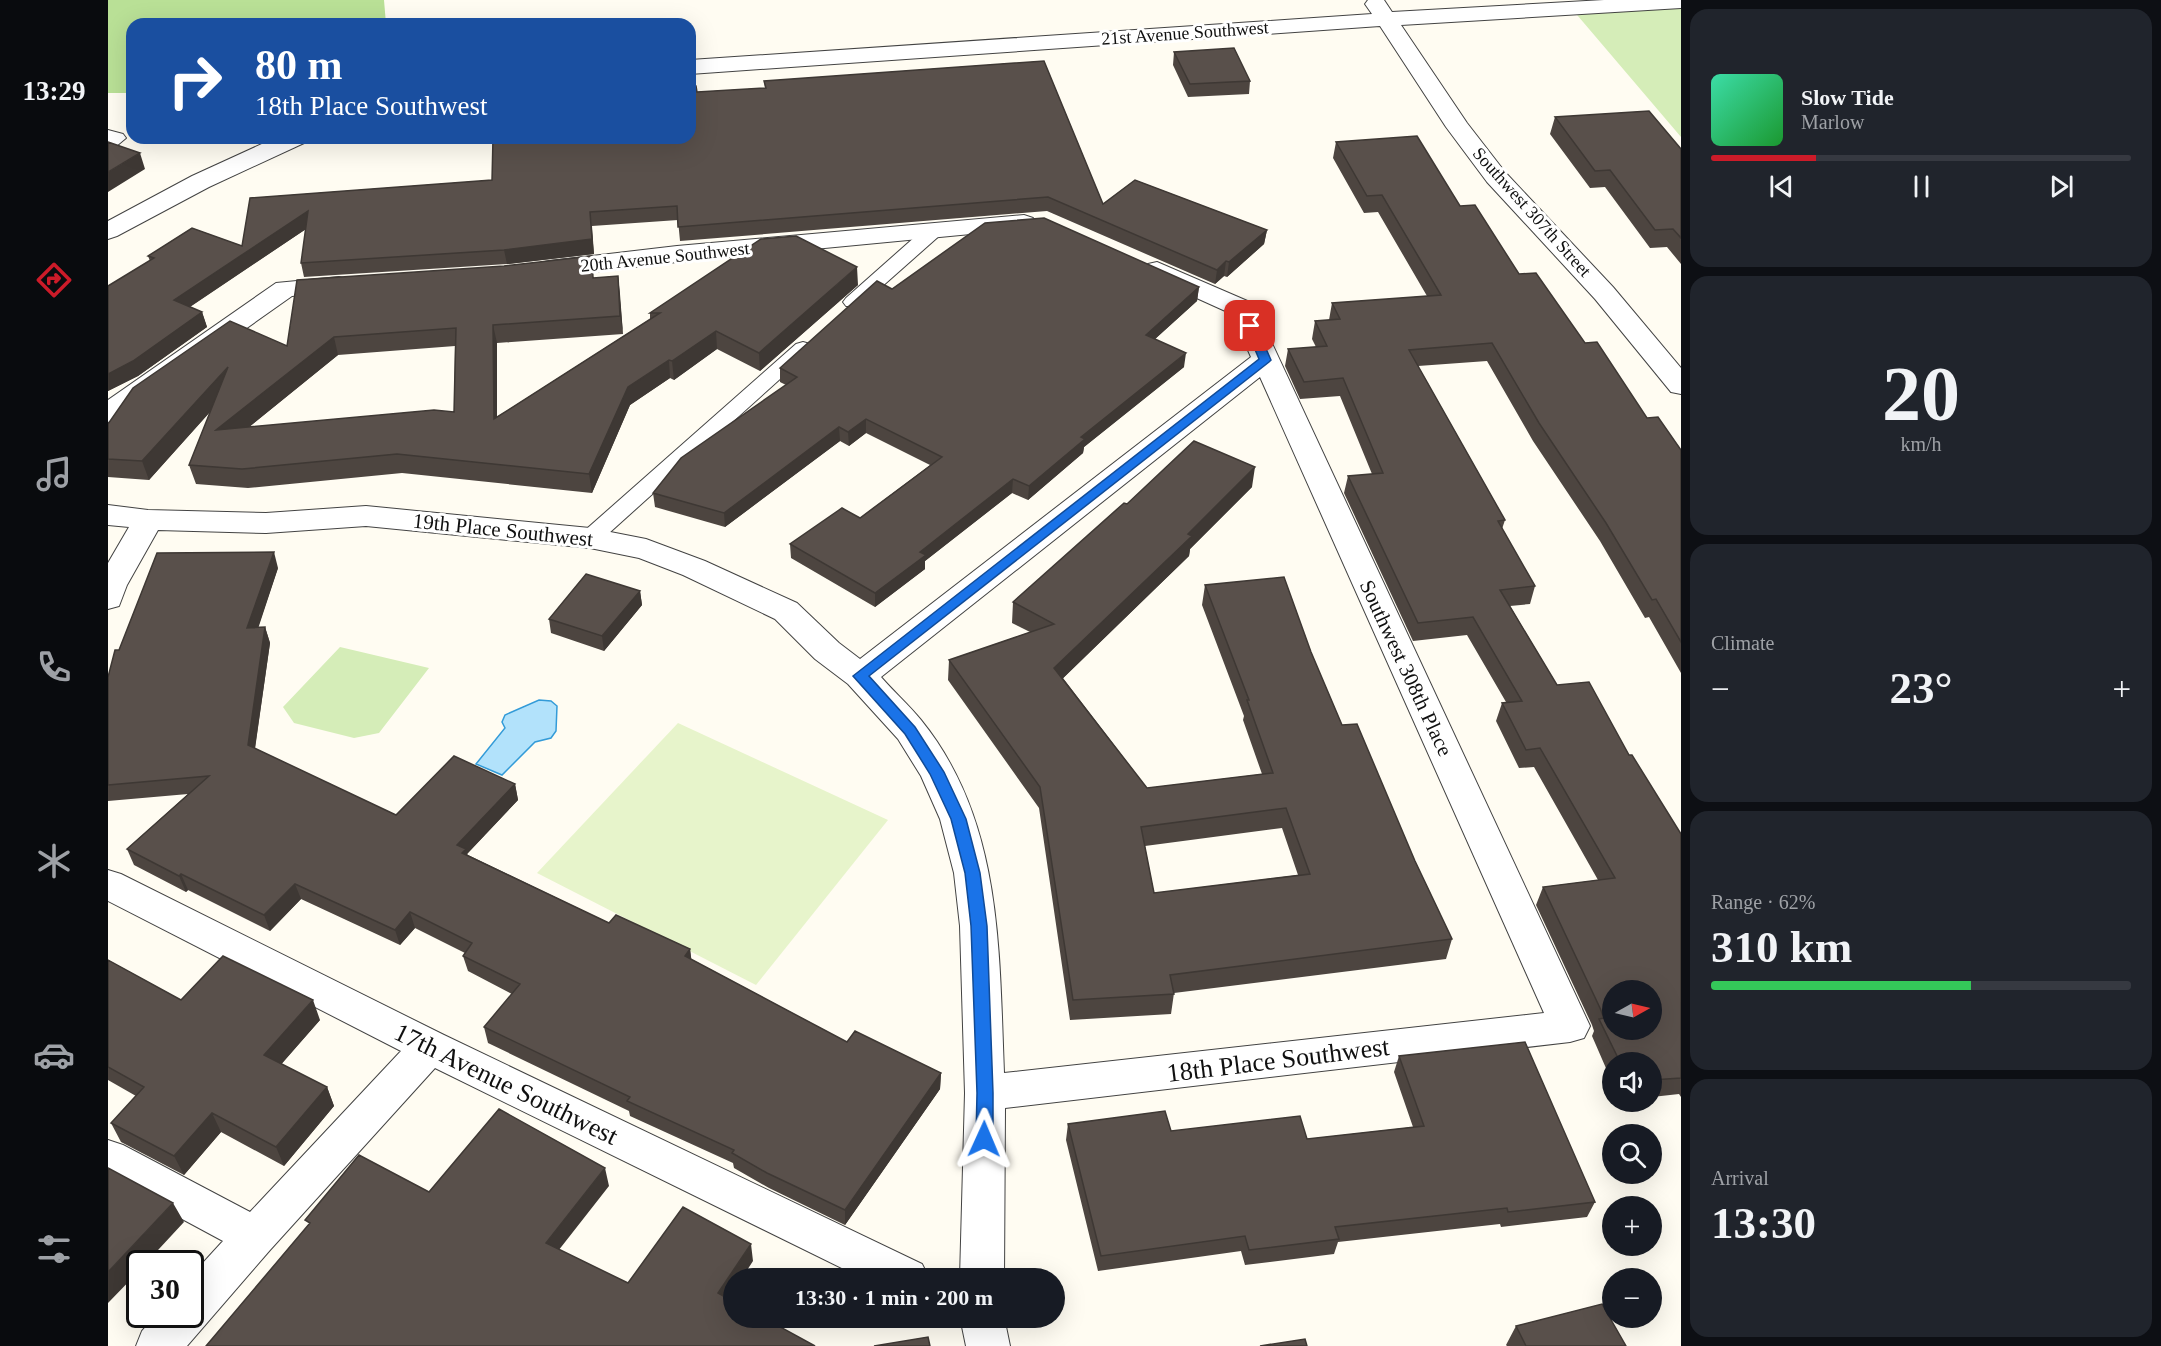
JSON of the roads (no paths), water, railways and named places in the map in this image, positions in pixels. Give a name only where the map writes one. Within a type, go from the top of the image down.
[{"type":"street","name":"21st Avenue Southwest","points":[[696,67],[1380,10],[1681,2]]},
{"type":"street","name":"Southwest 307th Street","points":[[1380,10],[1458,127],[1496,177],[1604,292],[1681,386]]},
{"type":"street","points":[[108,231],[212,175],[282,144]]},
{"type":"street","name":"20th Avenue Southwest","points":[[530,271],[677,254],[1047,221]]},
{"type":"street","name":"Southwest 308th Place","points":[[1134,260],[1243,309],[1570,1026]]},
{"type":"street","points":[[108,413],[237,321],[260,309],[285,289],[367,283]]},
{"type":"street","points":[[860,676],[1265,360]]},
{"type":"street","name":"19th Place Southwest","points":[[108,515],[148,520],[266,523],[366,516],[590,538],[646,549],[694,568],[786,611],[827,651],[860,676],[910,730],[937,772],[958,819],[972,873],[979,926],[985,1093],[982,1268]]},
{"type":"street","points":[[108,598],[111,585],[148,520]]},
{"type":"street","name":"17th Avenue Southwest","points":[[108,884],[430,1047],[886,1268]]},
{"type":"street","name":"18th Place Southwest","points":[[985,1093],[1570,1026]]},
{"type":"street","points":[[204,1293],[430,1047]]},
{"type":"street","points":[[108,1158],[255,1236]]},
{"type":"street","points":[[158,1346],[174,1328]]},
{"type":"street","points":[[984,1328],[987,1346]]},
{"type":"lane","points":[[108,135],[117,138],[108,144]]},
{"type":"lane","points":[[836,318],[932,232]]},
{"type":"lane","points":[[590,538],[818,334]]},
{"type":"water","points":[[539,700],[551,701],[557,706],[556,731],[551,738],[535,742],[502,775],[476,764],[505,728],[502,722],[505,715]]}]
